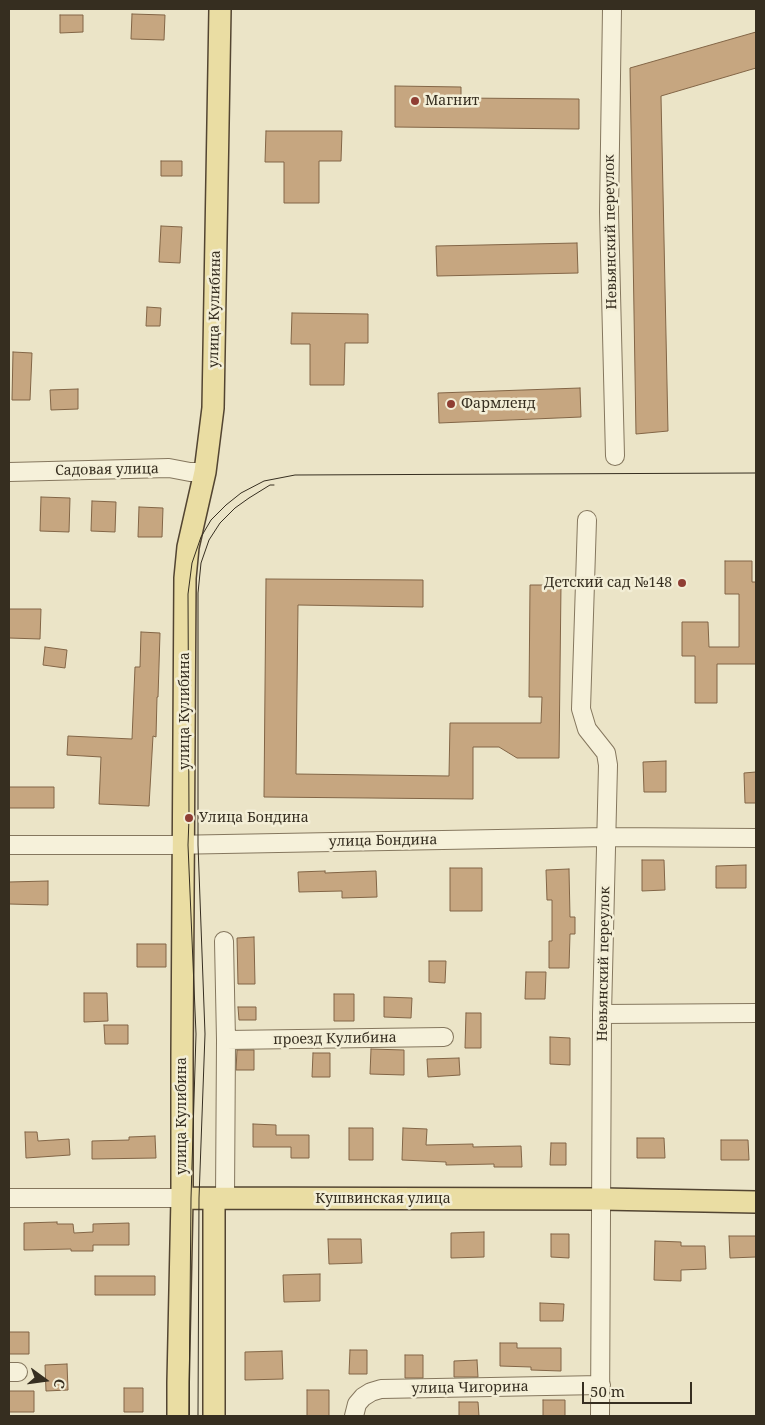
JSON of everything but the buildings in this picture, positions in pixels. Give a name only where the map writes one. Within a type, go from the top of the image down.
[{"type":"main road","name":"улица Кулибина","points":[[178,1416],[182,1198],[185,578],[188,547],[206,472],[213,408],[220,9]]},
{"type":"main road","name":"Кушвинская улица","points":[[182,1198],[602,1199],[756,1202]]},
{"type":"main road","points":[[214,1416],[220,1199]]},
{"type":"street","name":"Невьянский переулок","points":[[612,9],[609,212],[615,456]]},
{"type":"street","name":"Садовая улица","points":[[9,472],[169,468],[190,472],[206,472]]},
{"type":"street","name":"Невьянский переулок","points":[[587,520],[580,709],[587,729],[606,753],[608,759],[608,837],[602,1014],[600,1416]]},
{"type":"street","name":"улица Бондина","points":[[9,845],[184,845],[608,837],[756,838]]},
{"type":"street","points":[[220,1199],[226,1040],[224,942]]},
{"type":"street","points":[[602,1014],[756,1013]]},
{"type":"street","name":"проезд Кулибина","points":[[226,1040],[444,1037]]},
{"type":"street","name":"Кушвинская улица","points":[[9,1198],[182,1198]]},
{"type":"street","name":"улица Чигорина","points":[[354,1416],[357,1404],[363,1397],[381,1389],[601,1385]]},
{"type":"tram line","points":[[189,1416],[191,1198],[196,1034],[188,845],[188,594],[192,563],[201,537],[211,520],[241,493],[264,481],[295,475],[756,473]]},
{"type":"tram line","points":[[198,1416],[199,1198],[205,1034],[198,845],[198,593],[201,563],[209,540],[220,523],[235,508],[249,498],[270,485],[274,485]]},
{"type":"place","name":"Магнит","points":[[415,101]]},
{"type":"place","name":"Фармленд","points":[[451,404]]},
{"type":"place","name":"Детский сад №148","points":[[682,583]]},
{"type":"place","name":"Улица Бондина","points":[[189,818]]}]
